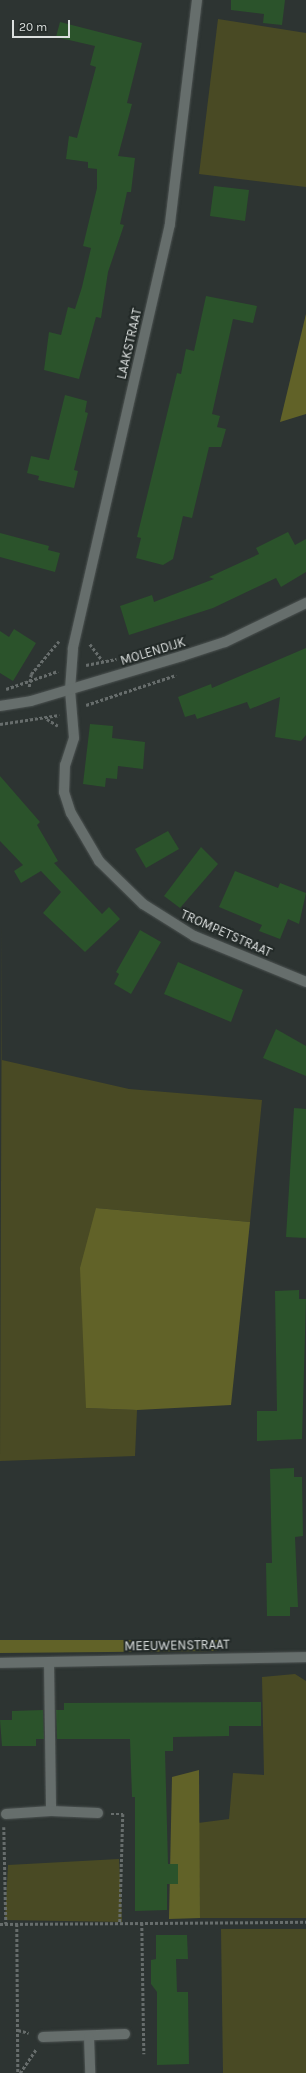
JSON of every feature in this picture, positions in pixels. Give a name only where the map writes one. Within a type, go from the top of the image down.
[{"type":"street","name":"LAAKSTRAAT","points":[[70,690],[71,668],[170,224],[197,0]]},
{"type":"street","name":"MOLENDIJK","points":[[0,706],[70,690],[225,642],[306,603]]},
{"type":"street","name":"TROMPETSTRAAT","points":[[70,690],[74,738],[65,765],[64,792],[78,825],[100,861],[143,904],[168,922],[306,982]]},
{"type":"street","name":"MEEUWENSTRAAT","points":[[0,1662],[306,1657]]},
{"type":"street","points":[[49,1662],[51,1811]]},
{"type":"street","points":[[6,1814],[51,1811],[98,1814]]},
{"type":"street","points":[[43,2037],[125,2034]]},
{"type":"street","points":[[89,2036],[90,2073]]},
{"type":"path","points":[[28,680],[62,633]]},
{"type":"path","points":[[0,690],[28,680],[71,668],[125,656]]},
{"type":"path","points":[[0,724],[35,721],[47,718]]},
{"type":"path","points":[[6,1814],[6,1924]]},
{"type":"path","points":[[98,1814],[123,1814],[120,1923]]},
{"type":"path","points":[[0,1924],[306,1922]]},
{"type":"path","points":[[142,1923],[144,2054]]},
{"type":"path","points":[[17,1924],[18,2073]]},
{"type":"green space","points":[[218,19],[306,33],[306,187],[199,174]]},
{"type":"green space","points":[[2,919],[2,1060],[129,1089],[262,1100],[250,1222],[96,1208],[86,1408],[137,1410],[135,1456],[0,1461]]},
{"type":"green space","points":[[295,1674],[306,1681],[306,1918],[200,1918],[198,1823],[229,1819],[233,1773],[264,1775],[262,1677]]},
{"type":"green space","points":[[119,1859],[122,1922],[5,1920],[8,1865]]},
{"type":"green space","points":[[221,1929],[306,1929],[306,2073],[223,2073]]},
{"type":"shaded area","points":[[306,314],[306,414],[280,422]]},
{"type":"shaded area","points":[[96,1208],[250,1222],[231,1405],[137,1410],[86,1408],[80,1268]]},
{"type":"shaded area","points":[[0,1640],[218,1640],[217,1651],[0,1653]]},
{"type":"shaded area","points":[[199,1770],[200,1918],[169,1919],[172,1777]]},
{"type":"building","points":[[231,0],[285,0],[282,25],[263,23],[264,14],[231,10]]},
{"type":"building","points":[[60,22],[142,43],[127,103],[132,104],[118,156],[135,158],[131,192],[127,192],[120,224],[124,225],[108,272],[101,318],[96,317],[79,379],[44,370],[49,332],[61,335],[68,307],[75,309],[82,287],[91,248],[83,246],[97,188],[97,169],[88,168],[88,162],[66,159],[69,136],[77,138],[96,67],[90,65],[95,46],[56,37]]},
{"type":"building","points":[[214,186],[249,190],[245,221],[210,216]]},
{"type":"building","points":[[206,296],[257,306],[253,323],[233,319],[212,414],[220,416],[217,427],[226,429],[221,447],[209,447],[192,518],[183,516],[173,559],[163,565],[136,558],[141,538],[137,537],[177,373],[181,374],[186,349],[194,351]]},
{"type":"building","points":[[65,395],[87,401],[85,412],[88,413],[74,470],[78,471],[74,488],[38,480],[39,476],[27,473],[31,456],[49,460]]},
{"type":"building","points":[[288,532],[295,545],[306,539],[306,572],[281,587],[276,578],[213,608],[129,635],[120,606],[152,595],[154,602],[214,579],[209,577],[259,554],[256,548]]},
{"type":"building","points":[[0,533],[49,546],[48,550],[60,553],[55,572],[0,557]]},
{"type":"building","points":[[14,629],[36,643],[13,681],[0,673],[0,631],[9,637]]},
{"type":"building","points":[[306,648],[306,735],[301,741],[275,737],[280,697],[250,709],[247,702],[197,719],[195,714],[185,717],[178,697],[211,684],[212,688]]},
{"type":"building","points":[[90,724],[113,726],[112,738],[145,742],[143,769],[118,766],[117,779],[106,778],[105,787],[83,784]]},
{"type":"building","points":[[0,776],[40,822],[37,825],[58,861],[54,863],[102,914],[109,907],[120,919],[85,952],[43,913],[61,892],[41,871],[21,883],[14,871],[23,865],[0,841]]},
{"type":"building","points":[[168,831],[179,849],[146,868],[135,849]]},
{"type":"building","points":[[201,847],[218,864],[180,908],[164,896]]},
{"type":"building","points":[[235,871],[278,888],[280,883],[306,893],[299,924],[288,919],[280,939],[259,931],[262,925],[219,907]]},
{"type":"building","points":[[140,930],[161,942],[131,994],[114,984],[119,974],[116,972]]},
{"type":"building","points":[[178,962],[243,990],[231,1022],[164,994]]},
{"type":"building","points":[[276,1029],[306,1046],[306,1076],[263,1058]]},
{"type":"building","points":[[294,1108],[306,1109],[306,1238],[286,1237]]},
{"type":"building","points":[[299,1290],[299,1299],[306,1299],[302,1439],[257,1441],[257,1411],[277,1411],[275,1291]]},
{"type":"building","points":[[294,1468],[294,1477],[302,1477],[303,1536],[295,1537],[298,1607],[290,1607],[290,1616],[267,1616],[266,1563],[272,1563],[270,1469]]},
{"type":"building","points":[[261,1702],[261,1726],[229,1726],[229,1736],[173,1737],[173,1751],[165,1751],[168,1864],[178,1864],[178,1884],[167,1884],[167,1910],[135,1911],[135,1797],[132,1797],[130,1739],[57,1739],[56,1710],[64,1710],[64,1703]]},
{"type":"building","points":[[43,1710],[44,1739],[36,1739],[36,1746],[2,1746],[0,1720],[12,1720],[12,1711]]},
{"type":"building","points":[[156,1935],[187,1935],[188,1959],[176,1959],[177,1992],[188,1992],[189,2064],[157,2065],[157,1992],[151,1984],[151,1960],[156,1959]]}]
